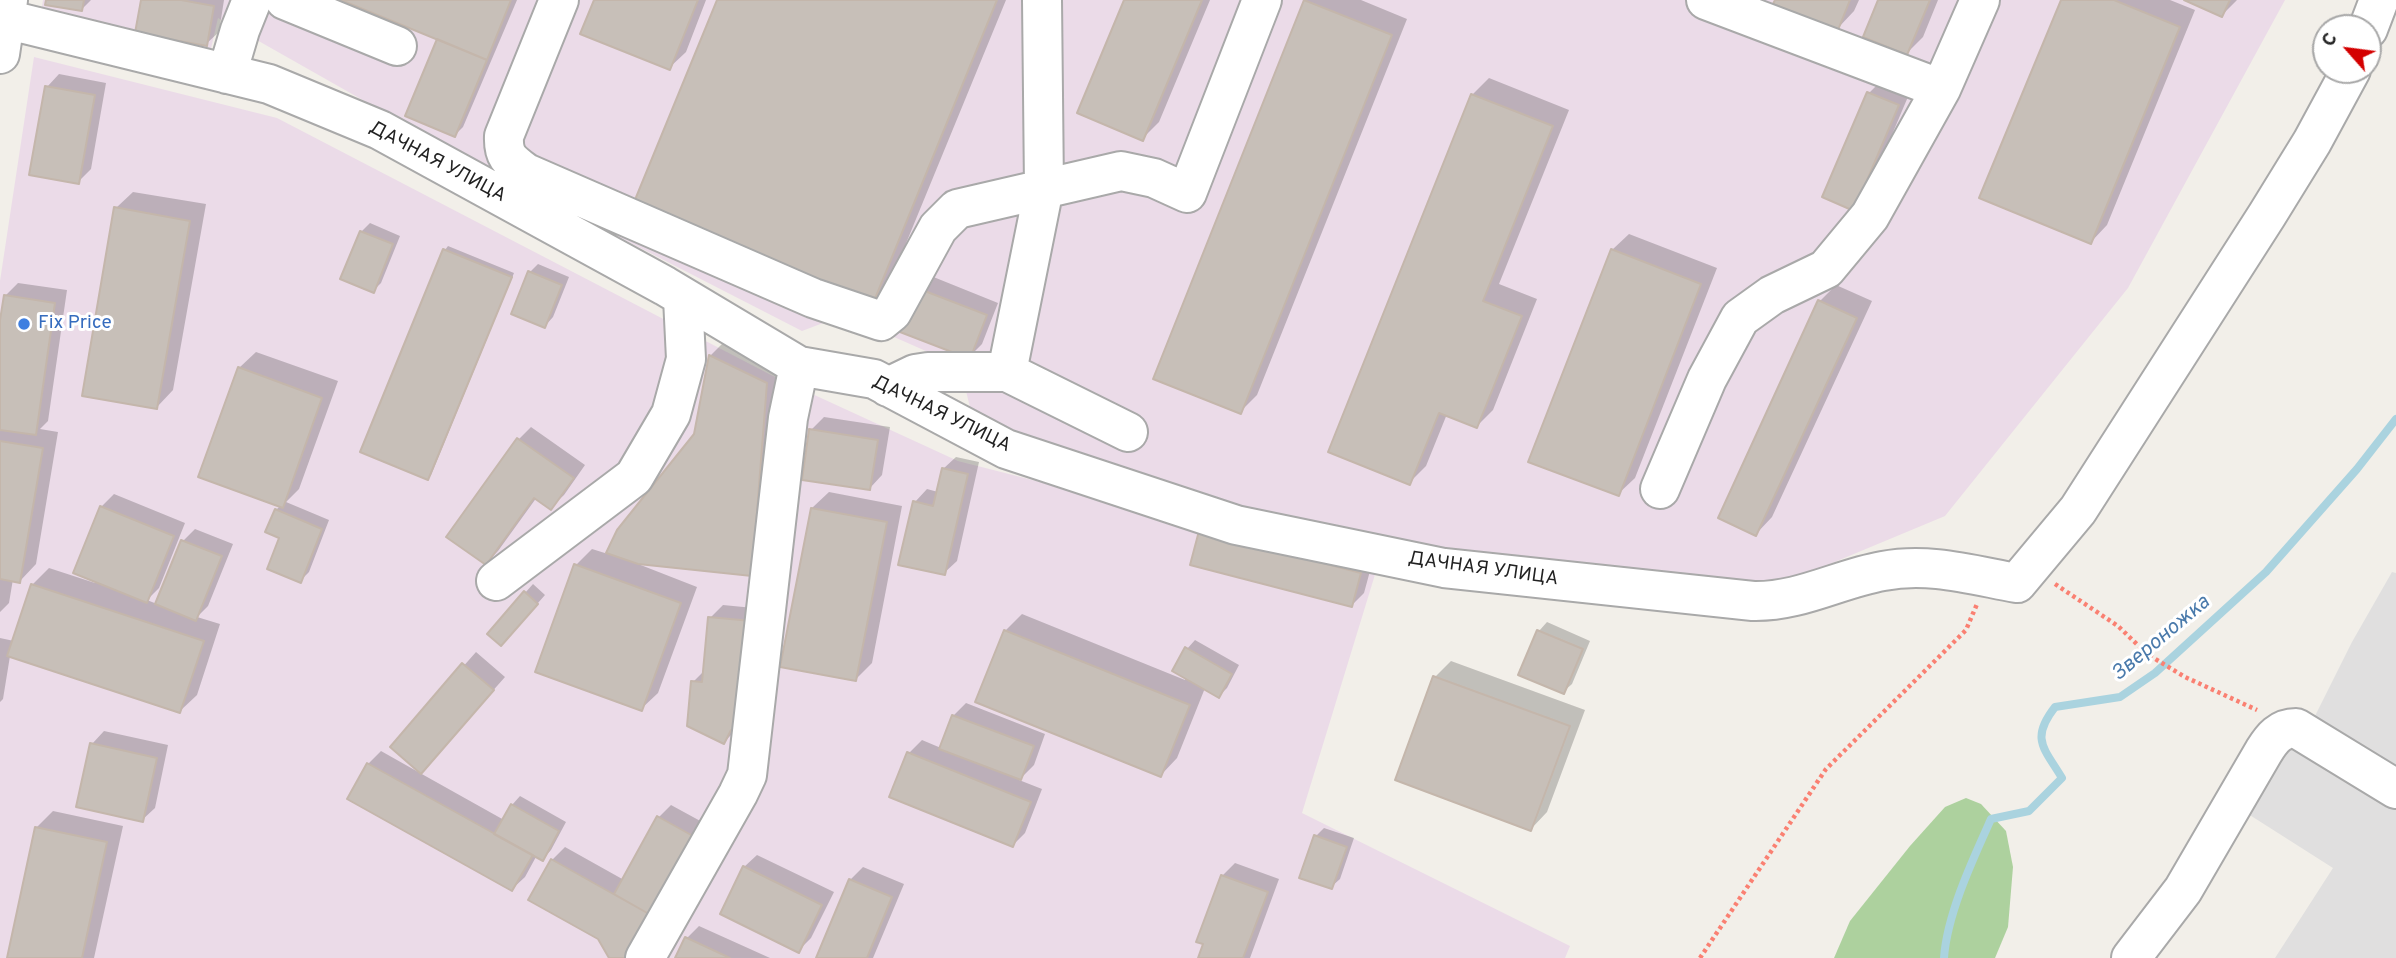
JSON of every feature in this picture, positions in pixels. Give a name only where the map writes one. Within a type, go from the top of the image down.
[{"type":"street","points":[[227,74],[252,0]]},
{"type":"street","points":[[285,0],[397,46]]},
{"type":"street","points":[[559,0],[504,136],[503,150],[511,161],[526,173],[813,298],[881,321],[892,313],[938,228],[957,209],[1121,172],[1154,178],[1186,193],[1262,0]]},
{"type":"street","points":[[1007,372],[1044,188],[1042,0]]},
{"type":"street","points":[[1706,0],[1941,89]]},
{"type":"street","points":[[1660,489],[1707,379],[1740,318],[1772,295],[1826,269],[1870,216],[1941,89],[1980,0]]},
{"type":"street","name":"ДАЧНАЯ УЛИЦА","points":[[4,24],[269,84],[380,130],[683,298],[799,366],[874,379],[1006,449],[1236,525],[1444,568],[1753,601],[1776,602],[1807,595],[1880,571],[1903,568],[1932,567],[2002,580]]},
{"type":"street","points":[[2002,580],[2078,510],[2267,215],[2343,84]]},
{"type":"street","points":[[496,580],[634,477],[671,414],[686,359],[683,298]]},
{"type":"street","points":[[645,958],[681,898],[747,775],[788,418],[799,366]]},
{"type":"street","points":[[888,387],[915,374],[928,372],[1007,372],[1128,432]]},
{"type":"street","points":[[2131,958],[2183,890],[2273,738],[2285,728],[2296,728],[2396,789]]},
{"type":"path","points":[[1700,958],[1826,769],[1966,630],[2002,580],[2051,581],[2118,626],[2147,654],[2185,677],[2296,728]]},
{"type":"shaded area","points":[[43,0],[2285,0],[2128,288],[1945,516],[1777,586],[1445,551],[1200,501],[1190,489],[973,420],[960,366],[844,315],[802,331],[465,158],[218,18],[210,53],[41,13]]},
{"type":"shaded area","points":[[34,57],[277,118],[771,375],[958,461],[1377,568],[1302,813],[1570,946],[1565,958],[0,958],[0,281]]},
{"type":"shaded area","points":[[2392,572],[2396,573],[2396,774],[2311,724],[2352,642]]},
{"type":"shaded area","points":[[2292,739],[2396,800],[2396,958],[2275,958],[2333,868],[2245,812]]},
{"type":"green space","points":[[1966,798],[1981,804],[2006,831],[2013,867],[2008,927],[1995,958],[1834,958],[1850,921],[1910,846],[1945,807]]},
{"type":"building","points":[[46,0],[84,0],[82,11],[45,5]]},
{"type":"building","points":[[141,0],[181,0],[214,6],[207,46],[135,33]]},
{"type":"building","points":[[341,0],[511,0],[487,60]]},
{"type":"building","points":[[594,0],[698,0],[670,70],[580,34]]},
{"type":"building","points":[[717,0],[997,0],[870,311],[630,212]]},
{"type":"building","points":[[1124,0],[1202,0],[1143,141],[1077,113]]},
{"type":"building","points":[[1304,0],[1392,35],[1241,414],[1153,379]]},
{"type":"building","points":[[1775,0],[1850,0],[1838,30],[1773,4]]},
{"type":"building","points":[[1878,0],[1930,0],[1907,55],[1863,37]]},
{"type":"building","points":[[2061,0],[2114,0],[2180,27],[2091,244],[1979,198]]},
{"type":"building","points":[[2184,0],[2230,0],[2222,17]]},
{"type":"building","points":[[437,39],[487,60],[455,137],[405,116]]},
{"type":"building","points":[[45,86],[95,95],[79,184],[29,175]]},
{"type":"building","points":[[1867,92],[1899,105],[1854,211],[1822,197]]},
{"type":"building","points":[[1471,94],[1553,126],[1483,301],[1522,316],[1477,428],[1439,413],[1410,485],[1328,452]]},
{"type":"building","points":[[114,207],[190,221],[157,409],[82,396]]},
{"type":"building","points":[[360,231],[393,244],[374,293],[340,279]]},
{"type":"building","points":[[443,249],[512,277],[428,480],[360,452]]},
{"type":"building","points":[[1611,249],[1701,284],[1619,496],[1528,462]]},
{"type":"building","points":[[528,271],[562,285],[545,328],[511,314]]},
{"type":"building","points":[[917,288],[987,315],[970,359],[900,332]]},
{"type":"building","points":[[4,295],[55,303],[36,435],[0,430],[0,320]]},
{"type":"building","points":[[1818,300],[1857,318],[1756,536],[1718,518]]},
{"type":"building","points":[[709,355],[767,383],[752,576],[638,564],[606,553],[617,530],[694,434]]},
{"type":"building","points":[[238,367],[322,398],[283,508],[198,477]]},
{"type":"building","points":[[809,429],[878,440],[870,490],[802,480]]},
{"type":"building","points":[[517,438],[574,478],[551,510],[534,498],[486,565],[446,537]]},
{"type":"building","points":[[0,441],[43,448],[20,583],[0,579]]},
{"type":"building","points":[[942,468],[968,474],[945,575],[898,565],[913,501],[933,506]]},
{"type":"building","points":[[100,506],[174,536],[147,603],[73,573]]},
{"type":"building","points":[[811,508],[887,522],[856,681],[780,667]]},
{"type":"building","points":[[275,509],[322,529],[301,583],[267,569],[279,538],[265,532]]},
{"type":"building","points":[[1199,531],[1361,573],[1352,607],[1190,565]]},
{"type":"building","points":[[181,540],[222,556],[196,621],[155,604]]},
{"type":"building","points":[[574,564],[681,603],[642,711],[535,672]]},
{"type":"building","points":[[31,584],[204,641],[180,713],[7,656]]},
{"type":"building","points":[[524,591],[538,604],[501,646],[487,634]]},
{"type":"building","points":[[708,617],[752,621],[742,731],[731,730],[724,744],[687,726],[691,681],[702,682]]},
{"type":"building","points":[[1004,630],[1190,705],[1161,777],[975,702]]},
{"type":"building","points":[[1537,630],[1583,649],[1564,694],[1518,675]]},
{"type":"building","points":[[1185,647],[1232,674],[1219,698],[1172,671]]},
{"type":"building","points":[[462,663],[494,690],[421,774],[390,747]]},
{"type":"building","points":[[1433,676],[1570,726],[1531,831],[1395,780]]},
{"type":"building","points":[[952,715],[1034,746],[1021,780],[939,749]]},
{"type":"building","points":[[90,743],[157,758],[143,822],[76,807]]},
{"type":"building","points":[[907,752],[1031,802],[1013,847],[889,797]]},
{"type":"building","points":[[367,763],[533,855],[512,891],[347,799]]},
{"type":"building","points":[[511,804],[559,831],[543,861],[494,834]]},
{"type":"building","points":[[657,816],[693,836],[649,914],[614,894]]},
{"type":"building","points":[[35,827],[107,842],[82,958],[7,958]]},
{"type":"building","points":[[1314,835],[1347,847],[1332,889],[1299,878]]},
{"type":"building","points":[[551,859],[649,914],[625,958],[609,958],[598,939],[528,900]]},
{"type":"building","points":[[743,866],[822,905],[799,953],[720,914]]},
{"type":"building","points":[[1221,875],[1268,892],[1243,958],[1198,958],[1203,944],[1196,942]]},
{"type":"building","points":[[849,879],[892,897],[867,958],[816,958]]},
{"type":"building","points":[[685,937],[730,958],[675,958]]},
{"type":"waterway","name":"Звероножка","points":[[1944,958],[1955,905],[1991,819],[2029,811],[2062,778],[2045,751],[2041,736],[2047,718],[2055,707],[2120,697],[2155,673],[2266,572],[2357,469],[2396,419]]},
{"type":"place","name":"Fix Price","points":[[24,324]]}]
